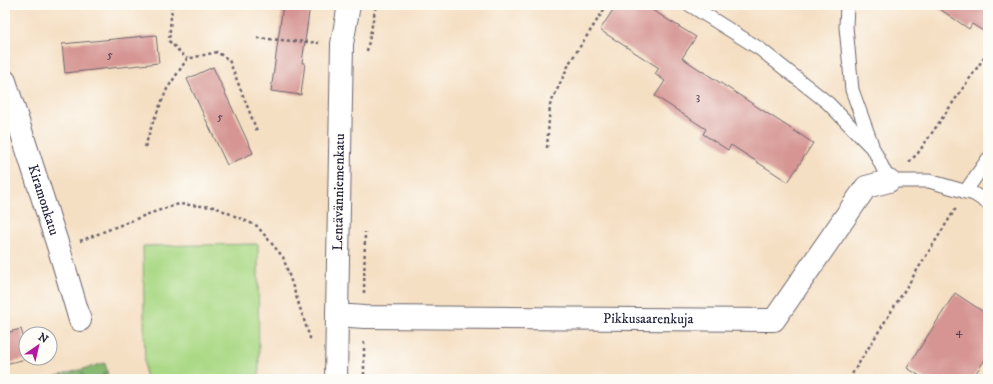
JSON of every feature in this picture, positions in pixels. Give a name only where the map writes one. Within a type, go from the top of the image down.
[{"type":"street","name":"Lentävänniemenkatu","points":[[336,379],[342,44],[349,5]]},
{"type":"street","name":"Kiramonkatu","points":[[5,81],[59,249],[80,320]]},
{"type":"street","name":"Pikkusaarenkuja","points":[[337,315],[364,317],[774,320],[866,187],[889,181]]},
{"type":"lane","points":[[690,5],[760,49],[828,103],[874,150]]},
{"type":"lane","points":[[847,5],[846,27],[852,90],[874,150],[889,181],[929,181],[974,194],[988,204]]},
{"type":"lane","points":[[966,192],[988,159]]},
{"type":"path","points":[[172,5],[169,41],[187,59]]},
{"type":"path","points":[[366,59],[376,5]]},
{"type":"path","points":[[547,148],[550,105],[570,62],[606,5]]},
{"type":"path","points":[[257,38],[342,44]]},
{"type":"path","points":[[144,147],[167,89],[187,59],[217,52],[229,60],[257,131]]},
{"type":"path","points":[[889,181],[918,153],[988,52]]},
{"type":"path","points":[[849,379],[966,192]]},
{"type":"path","points":[[59,249],[151,213],[179,204],[214,207],[257,226],[284,257],[310,338],[364,341]]},
{"type":"path","points":[[364,379],[365,231]]},
{"type":"green space","points":[[258,244],[259,379],[145,379],[143,246]]},
{"type":"green space","points":[[105,363],[109,379],[47,379]]},
{"type":"building","points":[[283,5],[310,5],[302,63],[305,63],[301,95],[271,91]]},
{"type":"building","points":[[616,5],[644,5],[696,37],[682,58],[813,143],[788,182],[731,145],[728,150],[703,134],[706,129],[655,96],[665,81],[655,74],[659,68],[600,30]]},
{"type":"building","points":[[934,5],[988,5],[988,34],[972,24],[969,29]]},
{"type":"building","points":[[156,35],[159,63],[65,73],[62,44]]},
{"type":"building","points":[[213,67],[253,153],[227,165],[187,79]]},
{"type":"building","points":[[955,293],[988,315],[988,355],[972,379],[925,379],[907,368]]},
{"type":"building","points":[[18,330],[18,361],[5,364],[5,333]]}]
